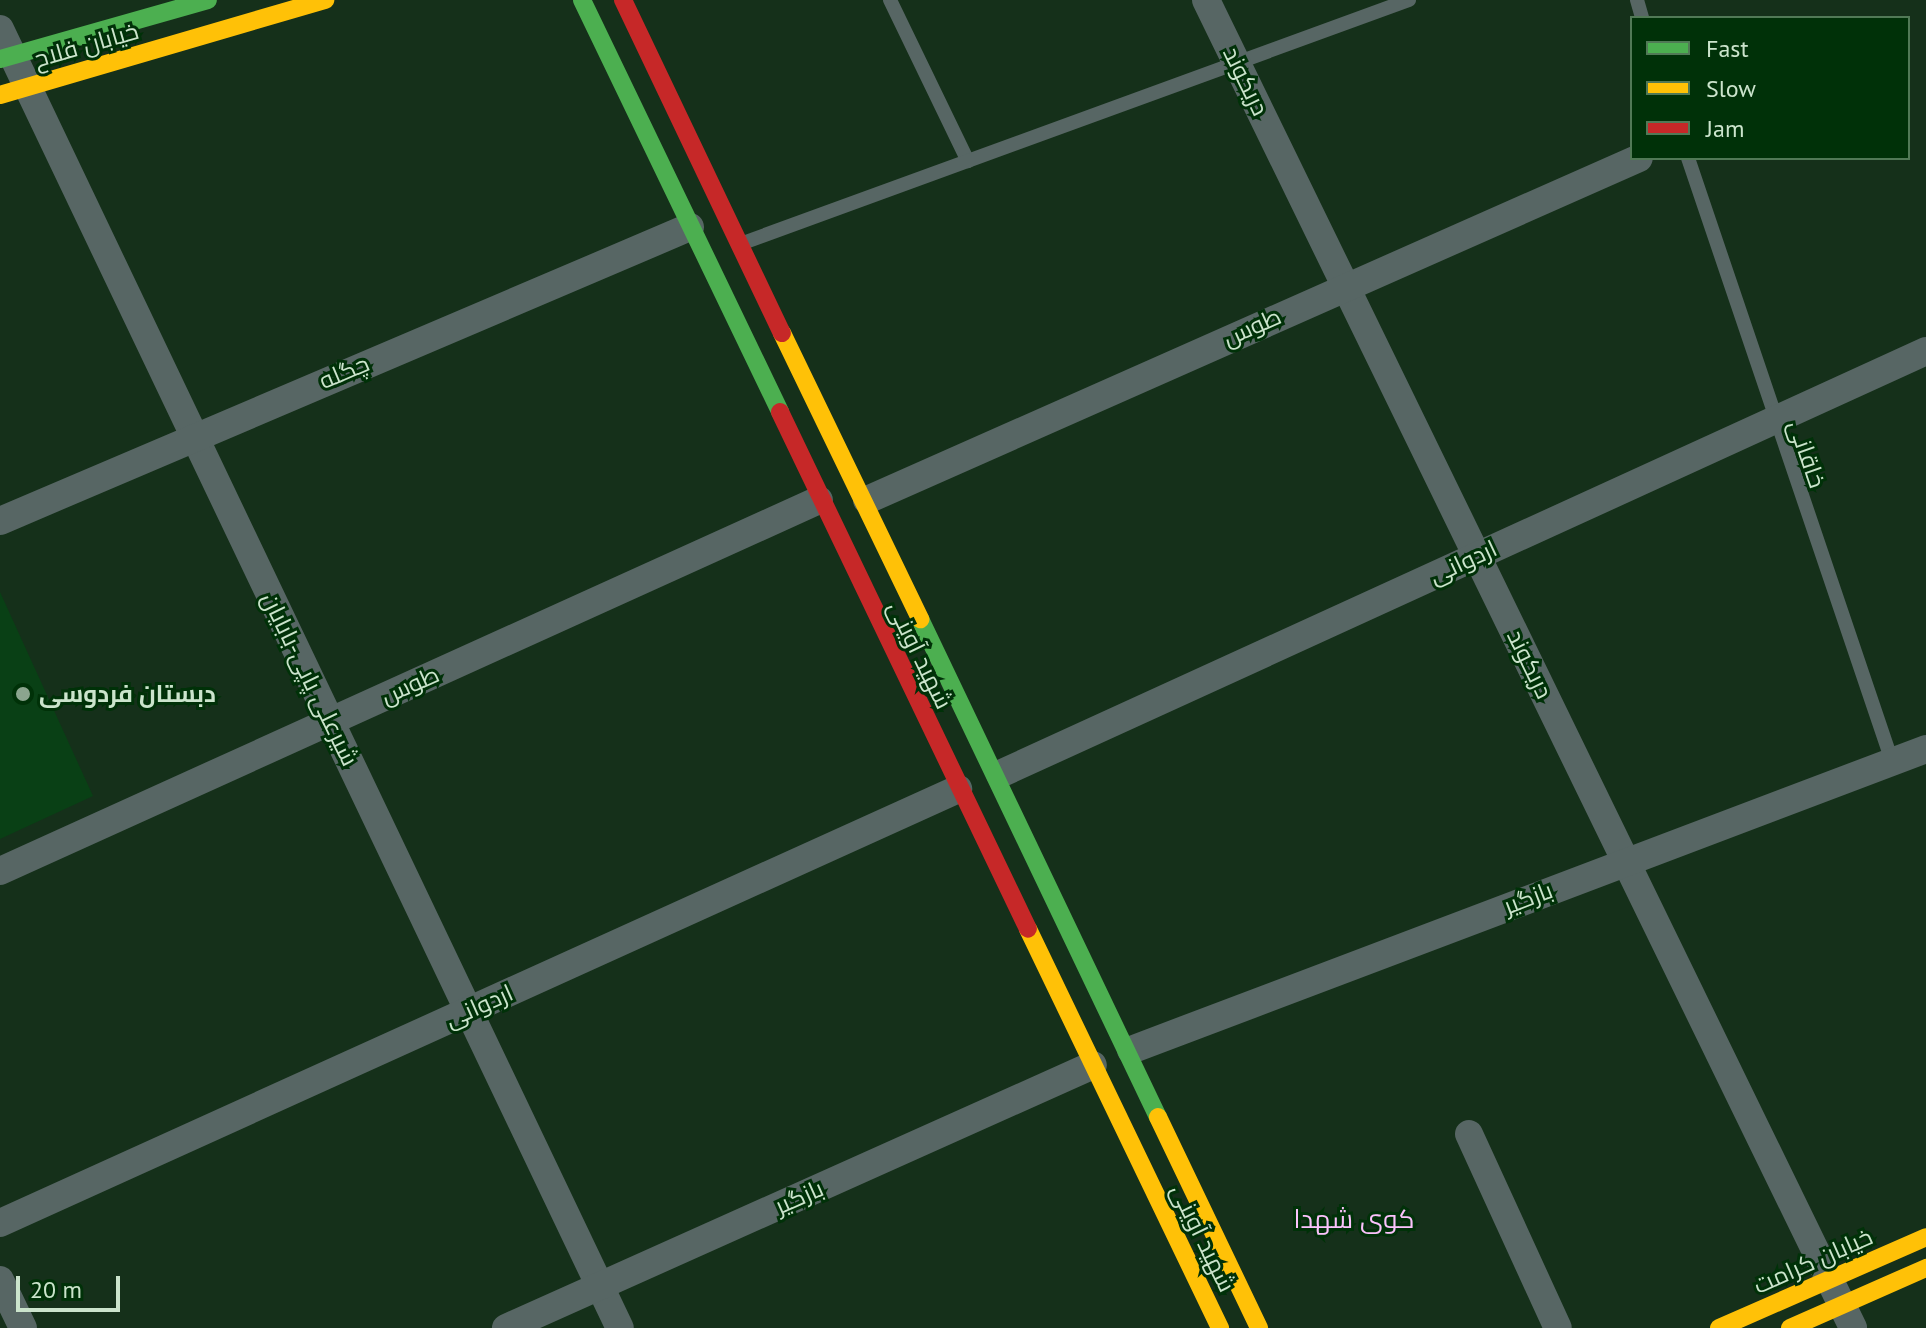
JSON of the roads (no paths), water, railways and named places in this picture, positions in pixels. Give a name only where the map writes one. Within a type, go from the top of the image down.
[{"type":"street","name":"خیابان فلاح","points":[[6,58],[208,0]]},
{"type":"street","name":"خیابان فلاح","points":[[0,95],[325,0]]},
{"type":"street","name":"شهید آوینی","points":[[582,0],[819,500],[1220,1328]]},
{"type":"street","name":"شهید آوینی","points":[[623,0],[1000,774],[1259,1328]]},
{"type":"street","name":"دریکوند","points":[[1206,0],[1847,1317]]},
{"type":"street","name":"شیرعلی پاپی-بابایان","points":[[0,29],[6,58],[28,87],[620,1328]]},
{"type":"street","name":"طوس","points":[[867,500],[1346,285],[1634,160]]},
{"type":"street","name":"چگله","points":[[0,521],[193,436],[690,227]]},
{"type":"street","name":"اردوانی","points":[[1000,774],[1926,351]]},
{"type":"street","name":"طوس","points":[[0,871],[819,500]]},
{"type":"street","name":"بازگیر","points":[[1131,1050],[1926,749]]},
{"type":"street","name":"اردوانی","points":[[0,1223],[958,789]]},
{"type":"street","name":"بازگیر","points":[[506,1328],[1093,1065]]},
{"type":"street","points":[[1469,1134],[1558,1328]]},
{"type":"street","name":"خیابان کرامت","points":[[1719,1328],[1926,1237]]},
{"type":"street","points":[[1790,1328],[1847,1317],[1926,1268]]},
{"type":"street","points":[[0,1280],[23,1328]]},
{"type":"lane","points":[[890,0],[968,161]]},
{"type":"lane","points":[[742,243],[1409,0]]},
{"type":"lane","name":"خاقانی","points":[[1689,160],[1773,421],[1892,761]]},
{"type":"place","name":"دبستان فردوسی","points":[[23,694]]},
{"type":"district","name":"کوی شهدا","points":[[1354,1219]]}]
